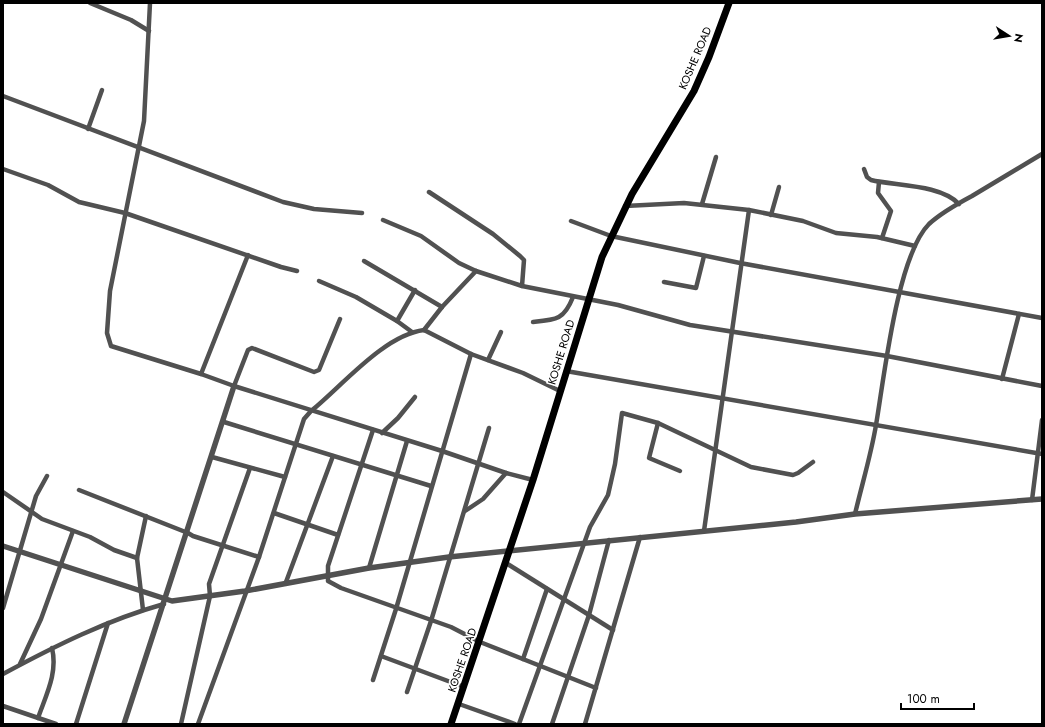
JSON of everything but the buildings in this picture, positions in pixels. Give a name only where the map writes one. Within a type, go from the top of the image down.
[{"type":"main road","name":"KOSHE ROAD","points":[[451,724],[510,552],[588,300],[611,236],[625,206],[694,91],[711,53],[729,3]]},
{"type":"street","points":[[90,3],[131,20],[149,31]]},
{"type":"street","points":[[150,3],[144,121],[110,291],[107,333],[111,346],[311,411],[442,451],[506,473],[533,480]]},
{"type":"street","points":[[88,129],[102,90]]},
{"type":"street","points":[[3,96],[138,149],[294,205],[362,213]]},
{"type":"street","points":[[855,514],[876,426],[887,356],[900,292],[915,246],[929,224],[958,204],[1042,154]]},
{"type":"street","points":[[702,204],[716,157]]},
{"type":"street","points":[[3,169],[48,185],[79,202],[126,213],[297,271]]},
{"type":"street","points":[[864,169],[868,179],[921,188],[950,197],[958,204]]},
{"type":"street","points":[[879,182],[878,193],[891,211],[882,238]]},
{"type":"street","points":[[771,215],[779,187]]},
{"type":"street","points":[[429,192],[494,234],[524,260],[522,286]]},
{"type":"street","points":[[625,206],[684,203],[749,210],[803,221],[836,233],[882,238],[915,246]]},
{"type":"street","points":[[704,531],[724,398],[740,264],[749,210]]},
{"type":"street","points":[[383,220],[421,236],[459,263],[476,271],[522,286],[618,305],[690,325],[887,356],[1042,386]]},
{"type":"street","points":[[572,221],[611,236],[740,264],[1042,318]]},
{"type":"street","points":[[201,374],[248,255]]},
{"type":"street","points":[[664,282],[696,288],[704,256]]},
{"type":"street","points":[[364,261],[442,307]]},
{"type":"street","points":[[424,330],[442,307],[476,271]]},
{"type":"street","points":[[319,281],[362,300],[412,332]]},
{"type":"street","points":[[397,321],[415,290]]},
{"type":"street","points":[[532,322],[551,320],[564,315],[568,310],[573,297]]},
{"type":"street","points":[[1002,379],[1019,314]]},
{"type":"street","points":[[124,724],[166,601],[224,422],[234,386],[248,350],[252,348],[314,372],[319,370],[340,319]]},
{"type":"street","points":[[198,724],[259,557],[304,419],[311,411],[377,353],[393,342],[412,332],[424,330],[471,354],[524,373],[560,391]]},
{"type":"street","points":[[488,360],[502,332]]},
{"type":"street","points":[[372,680],[396,609],[471,354]]},
{"type":"street","points":[[566,371],[1040,454]]},
{"type":"street","points":[[382,433],[398,418],[415,397]]},
{"type":"street","points":[[519,724],[584,542],[590,527],[608,495],[616,464],[622,413],[658,423],[755,468],[793,475],[798,474],[813,462]]},
{"type":"street","points":[[1032,500],[1040,454],[1042,420]]},
{"type":"street","points":[[224,422],[431,486]]},
{"type":"street","points":[[658,423],[649,458],[680,471]]},
{"type":"street","points":[[407,692],[431,621],[489,428]]},
{"type":"street","points":[[373,430],[328,566],[328,581],[341,588],[396,609],[451,627],[480,642],[567,678],[596,688]]},
{"type":"street","points":[[370,568],[407,441]]},
{"type":"street","points":[[286,582],[333,456]]},
{"type":"street","points":[[212,457],[285,478]]},
{"type":"street","points":[[181,724],[210,596],[209,584],[250,468]]},
{"type":"street","points":[[465,510],[483,499],[506,473]]},
{"type":"street","points":[[3,608],[36,496],[47,476]]},
{"type":"street","points":[[79,490],[193,536],[259,557]]},
{"type":"street","points":[[3,492],[31,513],[114,550],[137,558]]},
{"type":"street","points":[[3,546],[166,601],[172,601],[246,591],[327,575],[449,557],[510,552],[584,542],[796,522],[855,514],[1042,499]]},
{"type":"street","points":[[274,513],[338,535]]},
{"type":"street","points":[[143,610],[137,558],[146,516]]},
{"type":"street","points":[[20,664],[41,619],[73,531]]},
{"type":"street","points":[[585,724],[640,537]]},
{"type":"street","points":[[552,724],[589,615],[608,540]]},
{"type":"street","points":[[506,563],[564,601],[613,630]]},
{"type":"street","points":[[523,659],[547,589]]},
{"type":"street","points":[[3,674],[72,637],[166,601]]},
{"type":"street","points":[[76,724],[108,623]]},
{"type":"street","points":[[38,718],[54,672],[55,659],[52,648]]},
{"type":"street","points":[[381,656],[464,687]]},
{"type":"street","points":[[459,704],[515,724]]},
{"type":"street","points":[[3,706],[56,724]]}]
